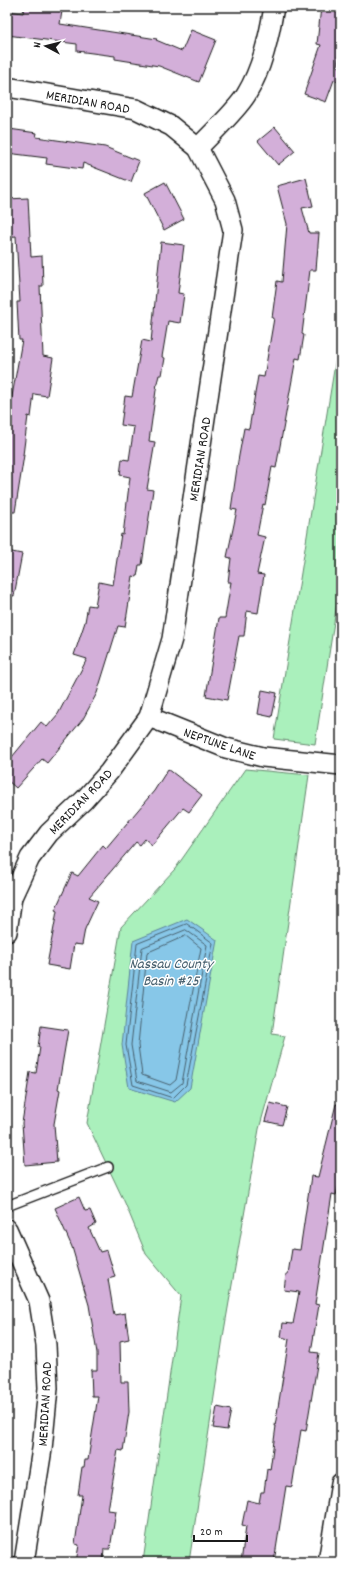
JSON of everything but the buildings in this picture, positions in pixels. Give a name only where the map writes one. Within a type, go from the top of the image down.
[{"type":"street","points":[[198,148],[246,96],[259,67],[270,36],[274,7]]},
{"type":"street","name":"MERIDIAN ROAD","points":[[7,87],[136,109],[171,126],[198,148],[225,200],[233,230],[172,639],[149,717],[109,772],[84,800],[49,833],[30,858],[12,897],[7,932]]},
{"type":"street","name":"NEPTUNE LANE","points":[[149,717],[226,748],[263,758],[341,766]]},
{"type":"street","name":"MERIDIAN ROAD","points":[[7,1229],[39,1301],[46,1345],[48,1388],[42,1449],[24,1562]]},
{"type":"street","points":[[328,1562],[337,1535],[341,1483]]},
{"type":"lane","points":[[7,1206],[108,1167]]},
{"type":"green space","points":[[341,327],[341,577],[315,744],[274,739]]},
{"type":"green space","points":[[245,769],[309,775],[272,1034],[285,1036],[259,1129],[224,1331],[189,1562],[143,1562],[181,1296],[146,1254],[125,1203],[87,1123],[121,927],[175,869]]},
{"type":"water","name":"Nassau County Basin #25","points":[[187,919],[217,940],[190,1088],[175,1102],[129,1088],[122,1045],[133,941]]}]
